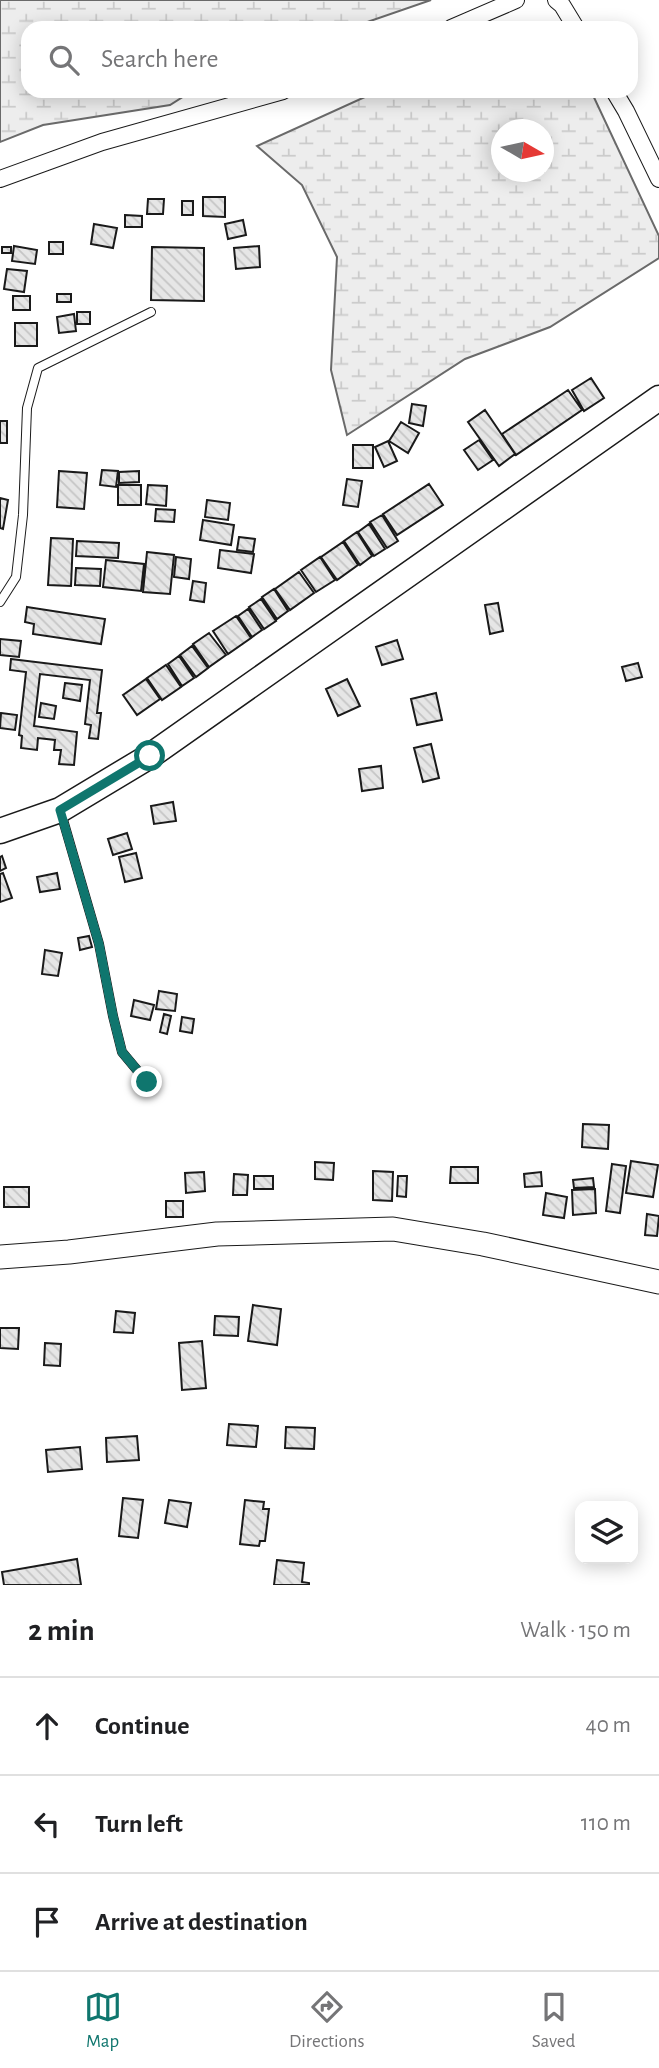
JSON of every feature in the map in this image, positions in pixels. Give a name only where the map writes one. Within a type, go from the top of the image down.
[{"type":"main road","points":[[0,831],[60,810],[150,756],[659,398]]},
{"type":"street","points":[[467,21],[516,0]]},
{"type":"street","points":[[556,0],[572,21]]},
{"type":"street","points":[[0,178],[102,142],[258,98]]},
{"type":"street","points":[[618,98],[659,179]]},
{"type":"street","points":[[0,1257],[69,1252],[217,1234],[393,1229],[483,1244],[659,1282]]},
{"type":"lane","points":[[0,602],[16,577],[23,514],[27,408],[38,368],[151,312]]},
{"type":"lane","points":[[60,810],[99,944],[122,1052],[147,1082]]},
{"type":"green space","points":[[0,0],[431,0],[370,21],[21,21],[21,98],[181,98],[170,105],[43,125],[0,142]]},
{"type":"green space","points":[[363,98],[594,98],[659,236],[659,258],[550,327],[465,359],[347,435],[331,370],[337,257],[302,185],[257,146]]},
{"type":"building","points":[[203,197],[225,197],[225,217],[203,216]]},
{"type":"building","points":[[148,199],[164,199],[163,214],[147,214]]},
{"type":"building","points":[[182,201],[193,201],[193,215],[182,215]]},
{"type":"building","points":[[125,215],[142,216],[142,227],[125,227]]},
{"type":"building","points":[[243,220],[246,235],[228,239],[225,224]]},
{"type":"building","points":[[94,224],[117,228],[113,248],[91,244]]},
{"type":"building","points":[[49,242],[63,242],[63,254],[49,254]]},
{"type":"building","points":[[14,246],[37,250],[35,264],[12,261]]},
{"type":"building","points":[[259,246],[260,267],[236,269],[234,248]]},
{"type":"building","points":[[2,247],[11,247],[11,253],[2,253]]},
{"type":"building","points":[[152,247],[204,248],[204,301],[151,300]]},
{"type":"building","points":[[7,269],[27,271],[24,292],[4,289]]},
{"type":"building","points":[[57,294],[71,294],[71,302],[57,302]]},
{"type":"building","points":[[13,296],[30,296],[30,310],[13,310]]},
{"type":"building","points":[[77,312],[90,312],[90,324],[77,324]]},
{"type":"building","points":[[74,314],[76,331],[59,333],[57,317]]},
{"type":"building","points":[[15,323],[37,323],[37,346],[15,346]]},
{"type":"building","points":[[591,378],[604,398],[584,411],[572,390]]},
{"type":"building","points":[[568,390],[582,410],[516,455],[502,434]]},
{"type":"building","points":[[412,404],[426,406],[423,426],[409,423]]},
{"type":"building","points":[[485,410],[515,454],[499,466],[468,422]]},
{"type":"building","points":[[0,421],[7,421],[7,443],[0,443]]},
{"type":"building","points":[[401,422],[419,433],[408,453],[389,441]]},
{"type":"building","points":[[479,440],[493,460],[478,470],[464,450]]},
{"type":"building","points":[[388,441],[397,461],[384,467],[375,447]]},
{"type":"building","points":[[353,445],[373,445],[373,468],[353,468]]},
{"type":"building","points":[[102,470],[118,471],[116,487],[100,485]]},
{"type":"building","points":[[59,471],[87,473],[84,509],[57,507]]},
{"type":"building","points":[[139,471],[139,482],[119,483],[119,472]]},
{"type":"building","points":[[347,479],[362,481],[358,507],[343,505]]},
{"type":"building","points":[[429,484],[443,505],[397,535],[383,514]]},
{"type":"building","points":[[118,485],[141,485],[141,505],[118,505]]},
{"type":"building","points":[[148,485],[167,486],[166,506],[146,504]]},
{"type":"building","points":[[0,498],[8,500],[3,529],[0,528]]},
{"type":"building","points":[[207,500],[230,503],[228,520],[205,517]]},
{"type":"building","points":[[156,509],[175,510],[174,522],[155,521]]},
{"type":"building","points":[[382,515],[398,541],[387,548],[370,522]]},
{"type":"building","points":[[203,520],[234,525],[231,545],[200,540]]},
{"type":"building","points":[[369,524],[385,549],[374,556],[358,532]]},
{"type":"building","points":[[357,532],[372,556],[360,565],[344,541]]},
{"type":"building","points":[[239,537],[255,539],[253,552],[237,550]]},
{"type":"building","points":[[51,538],[73,539],[71,586],[48,585]]},
{"type":"building","points":[[77,541],[119,543],[118,558],[76,556]]},
{"type":"building","points":[[343,542],[358,565],[337,580],[321,557]]},
{"type":"building","points":[[220,550],[254,554],[251,573],[218,568]]},
{"type":"building","points":[[147,552],[174,555],[170,594],[143,592]]},
{"type":"building","points":[[176,557],[191,559],[189,579],[174,577]]},
{"type":"building","points":[[320,557],[335,580],[316,592],[301,570]]},
{"type":"building","points":[[106,560],[144,564],[141,591],[103,587]]},
{"type":"building","points":[[76,568],[101,569],[100,586],[75,585]]},
{"type":"building","points":[[299,572],[314,593],[290,610],[275,589]]},
{"type":"building","points":[[193,581],[206,583],[204,602],[190,600]]},
{"type":"building","points":[[274,589],[288,611],[277,619],[262,597]]},
{"type":"building","points":[[261,599],[276,621],[264,629],[249,607]]},
{"type":"building","points":[[498,603],[503,631],[490,634],[485,605]]},
{"type":"building","points":[[27,607],[105,619],[101,644],[33,634],[34,624],[25,622]]},
{"type":"building","points":[[248,609],[262,630],[252,637],[238,616]]},
{"type":"building","points":[[236,616],[251,638],[228,654],[213,631]]},
{"type":"building","points":[[209,633],[226,655],[209,667],[193,644]]},
{"type":"building","points":[[0,639],[21,641],[19,657],[0,655]]},
{"type":"building","points":[[397,640],[403,659],[382,665],[376,647]]},
{"type":"building","points":[[192,646],[208,668],[196,677],[180,655]]},
{"type":"building","points":[[179,656],[194,678],[182,686],[168,664]]},
{"type":"building","points":[[11,659],[102,670],[97,713],[101,713],[98,739],[89,738],[91,725],[85,724],[90,680],[40,674],[34,726],[77,732],[74,765],[59,764],[61,750],[54,750],[55,740],[38,738],[37,750],[21,748],[22,736],[19,735],[26,672],[10,670]]},
{"type":"building","points":[[638,663],[642,677],[626,681],[622,667]]},
{"type":"building","points":[[166,665],[181,687],[162,700],[147,678]]},
{"type":"building","points":[[146,679],[160,699],[137,715],[123,695]]},
{"type":"building","points":[[347,679],[360,706],[338,716],[326,689]]},
{"type":"building","points":[[65,683],[82,685],[80,701],[63,698]]},
{"type":"building","points":[[436,693],[442,720],[417,725],[411,699]]},
{"type":"building","points":[[41,703],[56,706],[54,719],[39,717]]},
{"type":"building","points":[[1,713],[17,715],[15,730],[0,728]]},
{"type":"building","points":[[431,744],[439,778],[423,782],[414,748]]},
{"type":"building","points":[[381,766],[383,788],[362,791],[359,769]]},
{"type":"building","points":[[173,802],[176,821],[154,824],[151,806]]},
{"type":"building","points":[[127,833],[132,849],[113,855],[108,839]]},
{"type":"building","points":[[136,853],[142,878],[125,882],[119,857]]},
{"type":"building","points":[[2,856],[6,868],[0,871],[0,857]]},
{"type":"building","points":[[3,873],[12,898],[0,902],[0,874]]},
{"type":"building","points":[[57,873],[60,889],[40,892],[37,877]]},
{"type":"building","points":[[89,936],[92,947],[80,950],[78,938]]},
{"type":"building","points":[[45,950],[62,953],[58,976],[42,974]]},
{"type":"building","points":[[159,991],[177,994],[175,1011],[156,1009]]},
{"type":"building","points":[[134,1000],[154,1005],[150,1020],[131,1016]]},
{"type":"building","points":[[164,1014],[171,1016],[167,1034],[160,1032]]},
{"type":"building","points":[[182,1017],[194,1019],[192,1033],[180,1031]]},
{"type":"building","points":[[583,1124],[609,1125],[608,1149],[582,1147]]},
{"type":"building","points":[[631,1161],[658,1165],[653,1197],[626,1193]]},
{"type":"building","points":[[315,1162],[334,1163],[333,1180],[315,1179]]},
{"type":"building","points":[[612,1164],[626,1166],[620,1213],[606,1211]]},
{"type":"building","points":[[451,1167],[478,1167],[478,1183],[450,1183]]},
{"type":"building","points":[[373,1171],[393,1172],[392,1201],[373,1200]]},
{"type":"building","points":[[204,1172],[205,1191],[186,1193],[185,1173]]},
{"type":"building","points":[[541,1172],[542,1186],[525,1187],[524,1174]]},
{"type":"building","points":[[234,1174],[248,1175],[247,1195],[233,1195]]},
{"type":"building","points":[[254,1176],[273,1176],[273,1189],[254,1189]]},
{"type":"building","points":[[398,1176],[407,1176],[406,1197],[397,1196]]},
{"type":"building","points":[[593,1178],[594,1187],[574,1188],[573,1180]]},
{"type":"building","points":[[4,1187],[29,1187],[29,1207],[4,1207]]},
{"type":"building","points":[[595,1189],[596,1213],[573,1215],[572,1190]]},
{"type":"building","points":[[546,1193],[567,1197],[564,1218],[543,1215]]},
{"type":"building","points":[[166,1201],[183,1201],[183,1217],[166,1217]]},
{"type":"building","points":[[647,1214],[659,1216],[657,1236],[645,1235]]},
{"type":"building","points":[[253,1305],[281,1309],[277,1345],[248,1341]]},
{"type":"building","points":[[116,1311],[135,1313],[133,1333],[114,1332]]},
{"type":"building","points":[[215,1316],[239,1317],[238,1336],[214,1335]]},
{"type":"building","points":[[0,1328],[19,1328],[18,1349],[0,1348]]},
{"type":"building","points":[[202,1341],[206,1388],[182,1390],[179,1343]]},
{"type":"building","points":[[45,1343],[61,1344],[60,1366],[44,1365]]},
{"type":"building","points":[[229,1424],[258,1426],[256,1447],[227,1445]]},
{"type":"building","points":[[286,1427],[315,1428],[314,1449],[285,1448]]},
{"type":"building","points":[[137,1436],[139,1460],[107,1462],[106,1438]]},
{"type":"building","points":[[80,1447],[82,1469],[48,1472],[46,1450]]},
{"type":"building","points":[[123,1498],[143,1500],[138,1538],[119,1536]]},
{"type":"building","points":[[169,1500],[191,1503],[187,1527],[165,1523]]},
{"type":"building","points":[[245,1500],[264,1502],[263,1509],[269,1509],[265,1541],[260,1541],[259,1546],[240,1544]]},
{"type":"building","points":[[77,1559],[81,1585],[4,1585],[2,1572]]},
{"type":"building","points":[[277,1560],[304,1563],[302,1582],[309,1585],[274,1585]]},
{"type":"route","points":[[147,1082],[122,1052],[99,944],[60,810],[150,756]]}]
